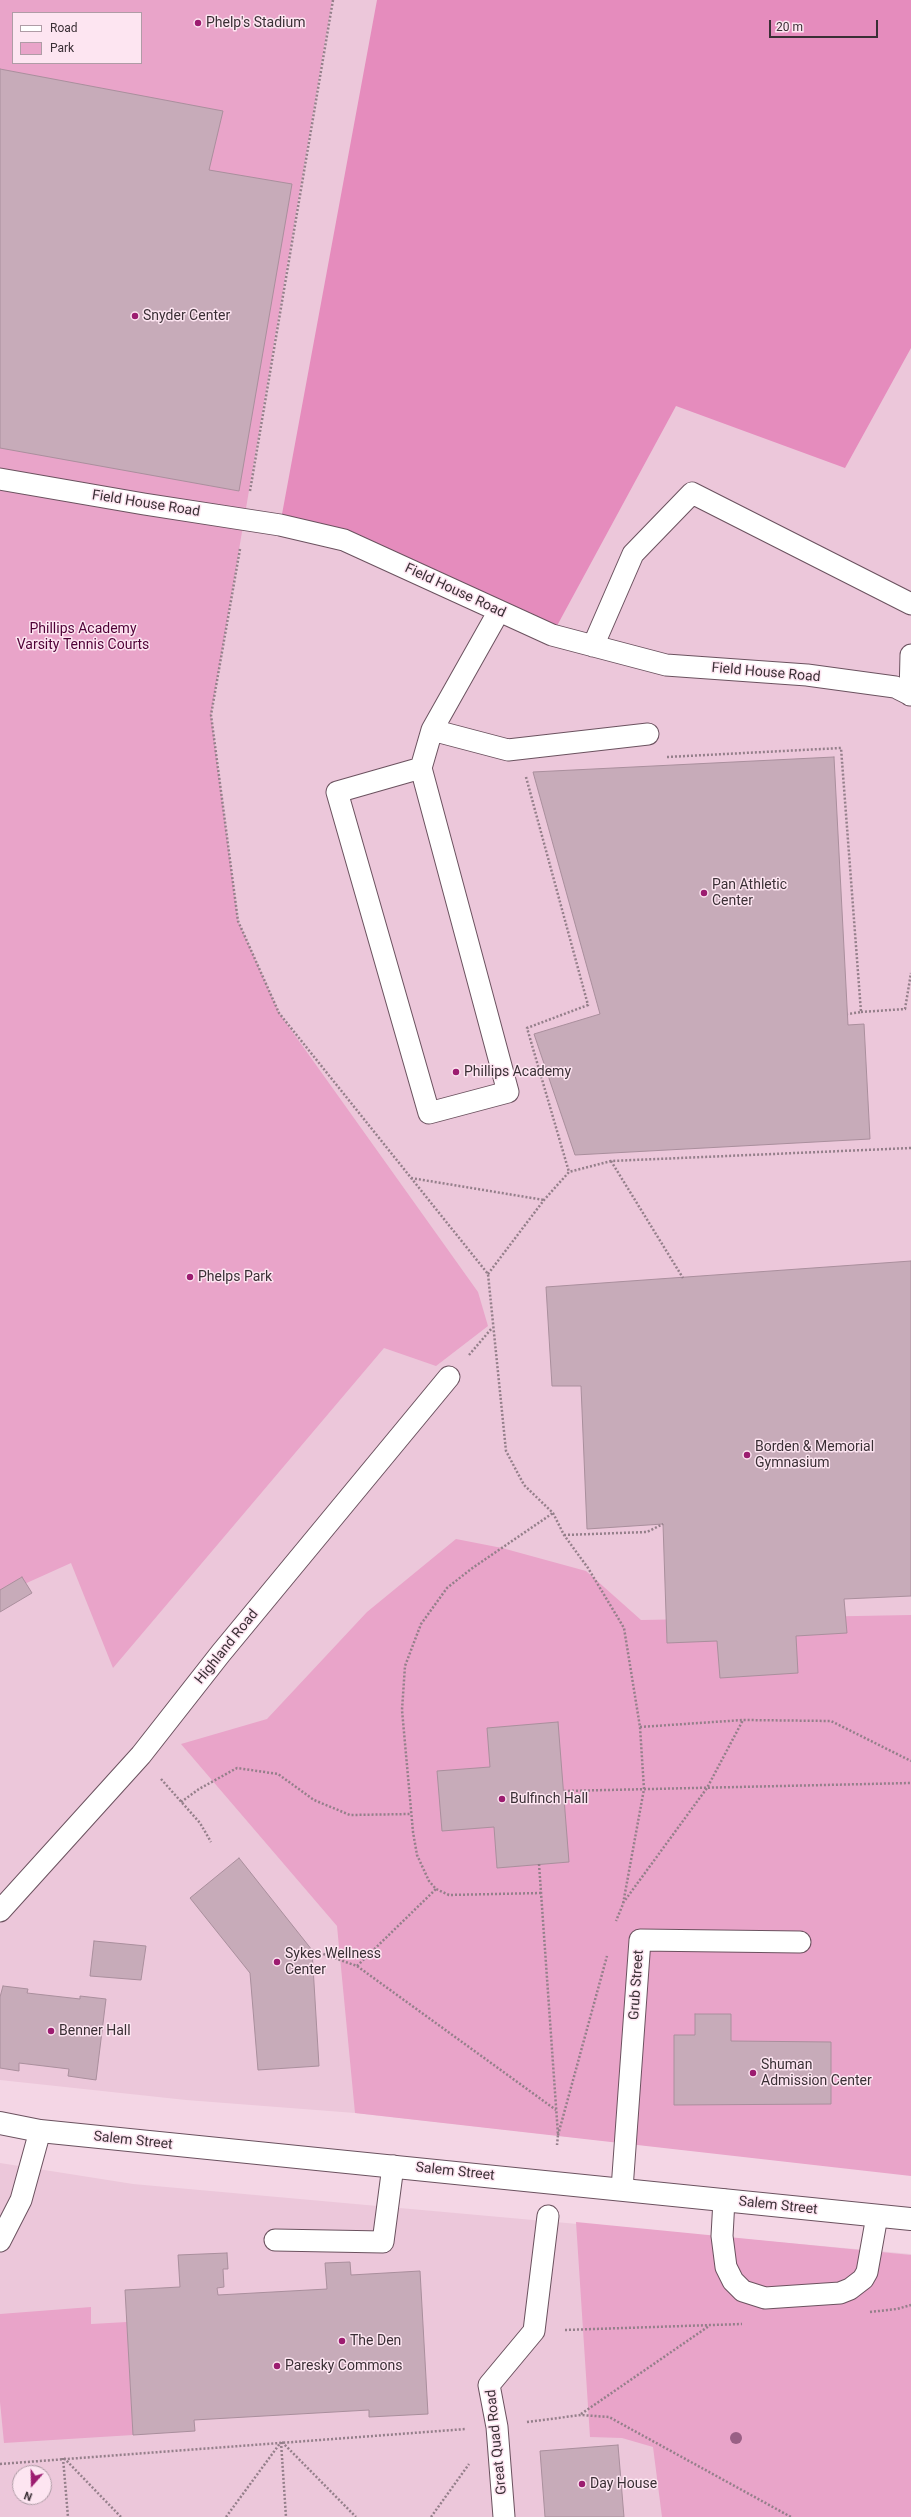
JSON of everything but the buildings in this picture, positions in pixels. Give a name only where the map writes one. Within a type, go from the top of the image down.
[{"type":"street","name":"Salem Street","points":[[0,2123],[40,2132],[393,2166],[911,2219]]},
{"type":"lane","name":"Field House Road","points":[[0,479],[280,525],[344,540],[552,635],[666,665],[807,675],[895,687],[910,695]]},
{"type":"lane","points":[[593,646],[633,554],[692,493],[911,604]]},
{"type":"lane","points":[[421,768],[337,792],[429,1113],[508,1092],[421,768],[432,730],[499,611]]},
{"type":"lane","points":[[910,695],[911,655]]},
{"type":"lane","points":[[432,730],[508,750],[648,734]]},
{"type":"lane","name":"Highland Road","points":[[0,1911],[141,1756],[221,1653],[449,1377]]},
{"type":"lane","name":"Grub Street","points":[[622,2189],[640,1940],[800,1942]]},
{"type":"lane","points":[[0,2241],[21,2200],[40,2132]]},
{"type":"lane","points":[[275,2240],[383,2242],[393,2166]]},
{"type":"lane","points":[[724,2200],[722,2236],[726,2267],[733,2281],[743,2291],[764,2298],[840,2293],[850,2289],[863,2279],[867,2272],[877,2216]]},
{"type":"lane","points":[[534,2331],[548,2216]]},
{"type":"lane","name":"Great Quad Road","points":[[504,2517],[497,2427],[489,2385],[534,2331]]},
{"type":"path","points":[[333,0],[211,715],[238,921],[279,1013],[488,1274],[506,1451],[524,1485],[553,1513],[564,1535],[588,1568],[624,1628],[640,1727],[644,1789],[623,1904],[615,1927]]},
{"type":"path","points":[[666,757],[841,748],[861,1012]]},
{"type":"path","points":[[524,773],[588,1005],[527,1028],[569,1172]]},
{"type":"path","points":[[848,1014],[905,1009],[911,973]]},
{"type":"path","points":[[488,1274],[544,1200],[569,1172],[611,1161],[911,1148]]},
{"type":"path","points":[[611,1161],[683,1278]]},
{"type":"path","points":[[411,1178],[544,1200]]},
{"type":"path","points":[[449,1377],[493,1328]]},
{"type":"path","points":[[541,1893],[460,1896],[449,1895],[436,1889],[429,1881],[417,1855],[411,1814],[402,1710],[405,1666],[422,1624],[446,1588],[471,1569],[553,1513]]},
{"type":"path","points":[[564,1535],[647,1532],[663,1524]]},
{"type":"path","points":[[640,1727],[743,1720],[831,1721],[911,1761]]},
{"type":"path","points":[[623,1904],[707,1788],[743,1720]]},
{"type":"path","points":[[141,1756],[200,1823],[212,1842]]},
{"type":"path","points":[[181,1802],[199,1789],[237,1768],[278,1774],[314,1800],[350,1815],[411,1814]]},
{"type":"path","points":[[564,1791],[911,1783]]},
{"type":"path","points":[[539,1864],[558,2135]]},
{"type":"path","points":[[357,1966],[436,1889]]},
{"type":"path","points":[[557,2145],[558,2135],[609,1949]]},
{"type":"path","points":[[312,1950],[357,1966],[556,2110]]},
{"type":"path","points":[[866,2312],[897,2310],[911,2305]]},
{"type":"path","points":[[534,2331],[746,2324]]},
{"type":"path","points":[[581,2415],[710,2326]]},
{"type":"path","points":[[0,2464],[281,2441],[497,2427],[581,2415],[609,2417],[791,2517]]},
{"type":"path","points":[[431,2517],[497,2427]]},
{"type":"path","points":[[226,2517],[281,2441]]},
{"type":"path","points":[[281,2441],[286,2517]]},
{"type":"path","points":[[281,2441],[356,2517]]},
{"type":"path","points":[[63,2458],[68,2517]]},
{"type":"path","points":[[63,2458],[121,2517]]},
{"type":"shaded area","name":"Phillips Academy","points":[[0,0],[911,0],[911,2175],[355,2113],[186,2100],[0,2080]]},
{"type":"shaded area","points":[[377,0],[911,0],[911,348],[845,468],[676,406],[552,635],[280,525]]},
{"type":"shaded area","points":[[0,2163],[133,2184],[911,2254],[911,2517],[0,2517]]},
{"type":"green space","name":"Phillips Academy Varsity Tennis Courts","points":[[0,0],[332,0],[211,715],[238,921],[279,1013],[478,1292],[488,1326],[436,1366],[384,1348],[113,1668],[71,1563],[0,1595]]},
{"type":"green space","points":[[456,1539],[502,1548],[586,1571],[641,1620],[911,1615],[911,2176],[355,2113],[337,1926],[181,1744],[267,1719],[367,1612]]},
{"type":"green space","points":[[576,2222],[911,2255],[911,2517],[662,2517],[653,2447],[622,2438],[590,2437]]},
{"type":"green space","points":[[91,2307],[91,2324],[127,2322],[133,2435],[4,2443],[0,2402],[0,2314]]},
{"type":"place","name":"Phelp's Stadium","points":[[198,23]]},
{"type":"place","name":"Snyder Center","points":[[135,316]]},
{"type":"place","name":"Pan Athletic Center","points":[[704,893]]},
{"type":"place","name":"Phillips Academy","points":[[456,1072]]},
{"type":"place","name":"Phelps Park","points":[[190,1277]]},
{"type":"place","name":"Borden & Memorial Gymnasium","points":[[747,1455]]},
{"type":"place","name":"Bulfinch Hall","points":[[502,1799]]},
{"type":"place","name":"Sykes Wellness Center","points":[[277,1962]]},
{"type":"place","name":"Benner Hall","points":[[51,2031]]},
{"type":"place","name":"Shuman Admission Center","points":[[753,2073]]},
{"type":"place","name":"The Den","points":[[342,2341]]},
{"type":"place","name":"Paresky Commons","points":[[277,2366]]},
{"type":"place","name":"Day House","points":[[582,2484]]}]
